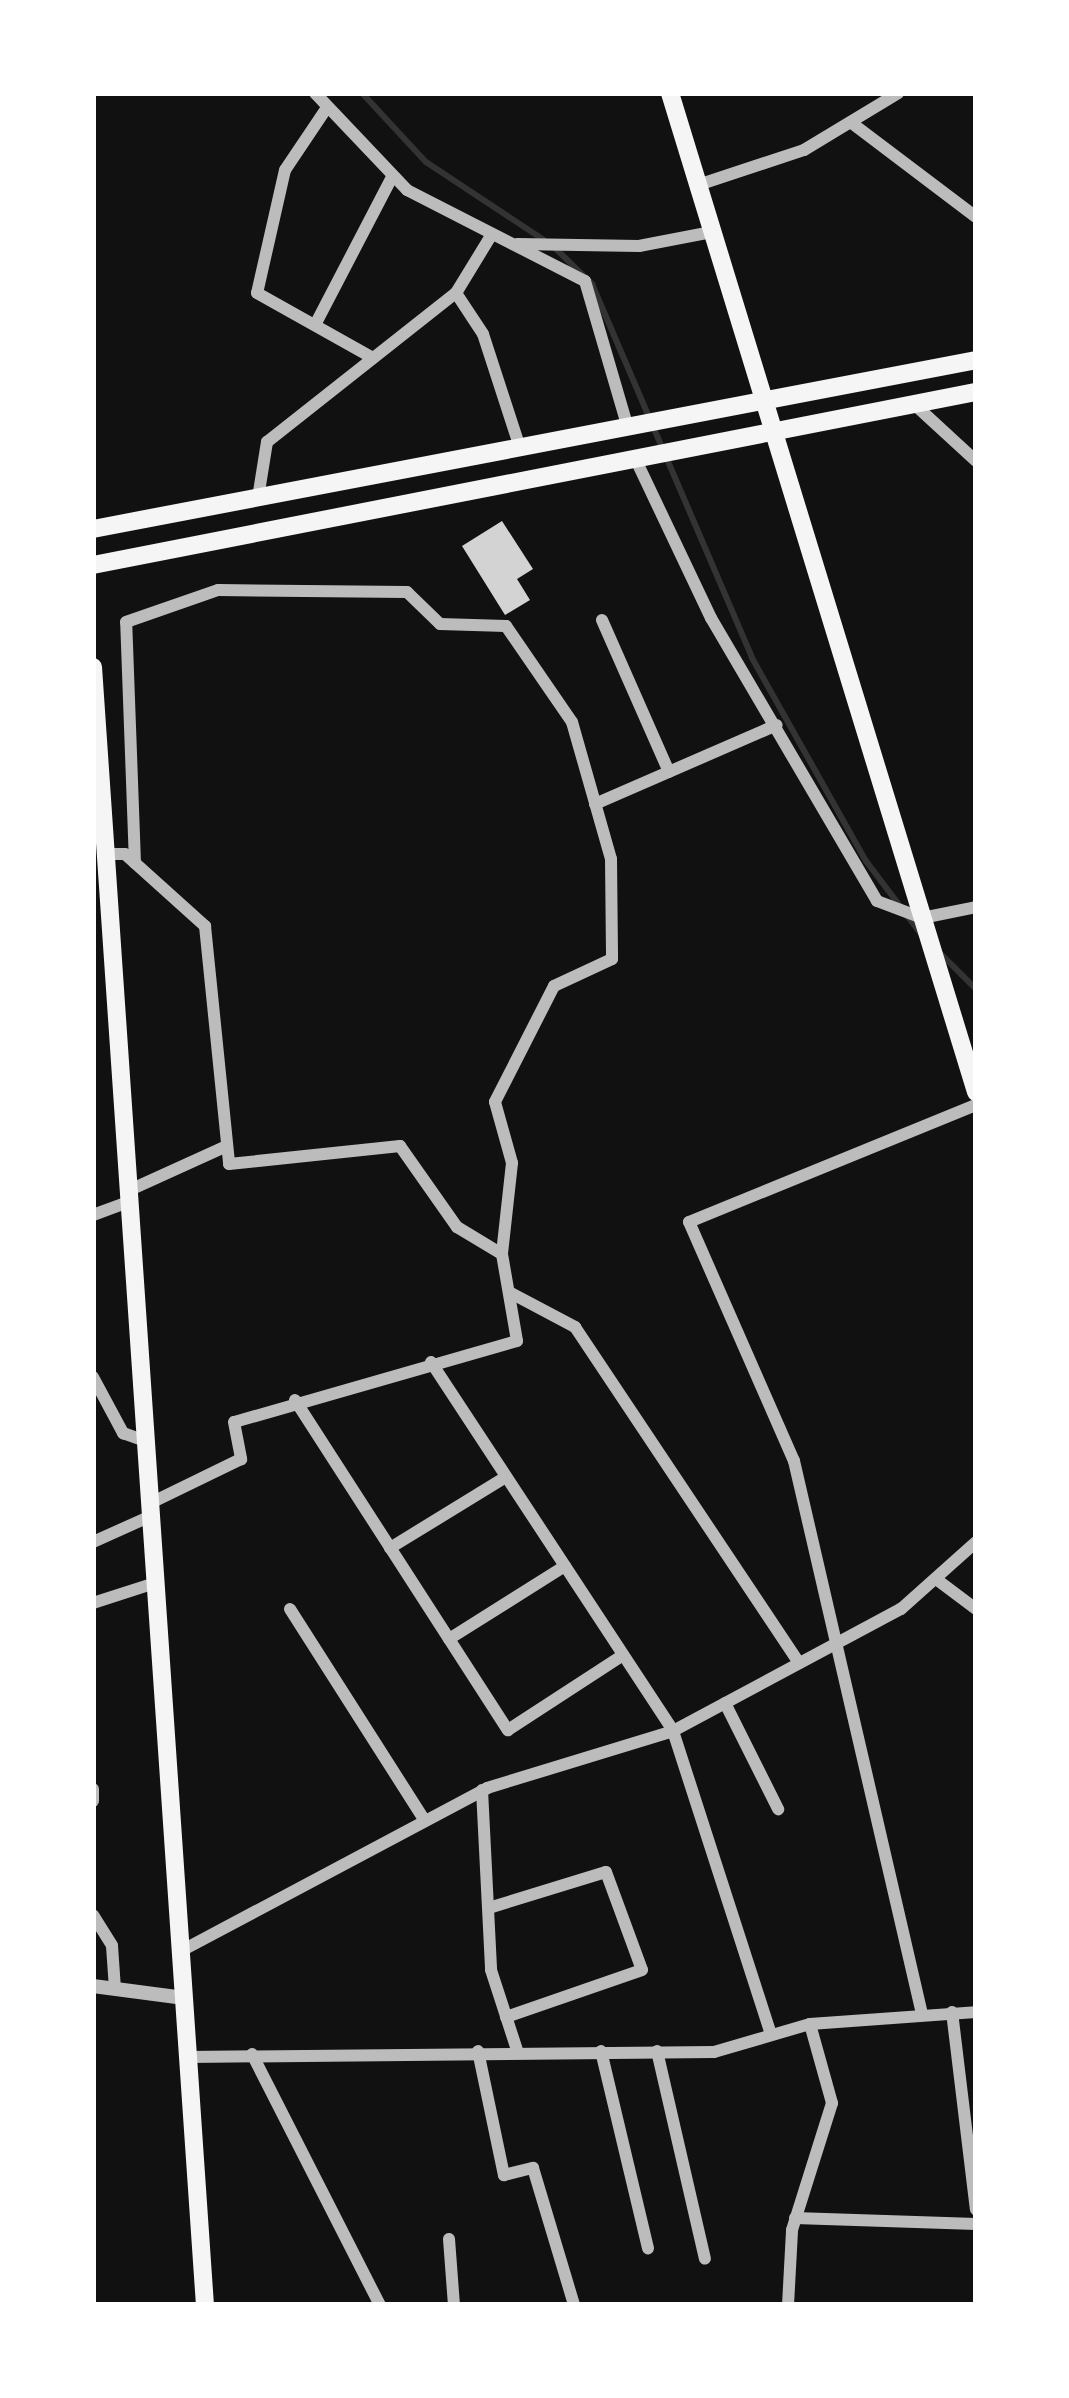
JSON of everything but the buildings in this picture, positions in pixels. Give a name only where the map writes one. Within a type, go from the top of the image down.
[{"type":"main road","points":[[670,93],[976,1092]]},
{"type":"main road","points":[[93,529],[976,360]]},
{"type":"main road","points":[[93,565],[976,392]]},
{"type":"main road","points":[[93,667],[205,2305]]},
{"type":"street","points":[[315,93],[392,177],[592,290],[627,425]]},
{"type":"street","points":[[698,185],[853,124],[898,93]]},
{"type":"street","points":[[326,109],[286,170],[257,272],[257,293],[373,358]]},
{"type":"street","points":[[853,124],[976,217]]},
{"type":"street","points":[[315,325],[392,177]]},
{"type":"street","points":[[510,243],[639,246],[712,232]]},
{"type":"street","points":[[258,498],[266,442],[456,292],[492,234]]},
{"type":"street","points":[[456,292],[483,334],[520,448]]},
{"type":"street","points":[[914,404],[976,461]]},
{"type":"street","points":[[635,458],[877,901],[922,918],[976,907]]},
{"type":"street","points":[[93,1543],[241,1459],[234,1421],[295,1400],[517,1341],[502,1254],[512,1163],[495,1102],[554,986],[612,958],[611,859],[551,681],[506,626],[440,624],[407,592],[218,590],[126,622],[135,863]]},
{"type":"street","points":[[602,620],[630,705],[669,772]]},
{"type":"street","points":[[595,804],[777,725]]},
{"type":"street","points":[[104,860],[135,863],[205,926],[229,1164],[400,1146],[457,1227],[502,1254]]},
{"type":"street","points":[[922,2014],[794,1461],[689,1222],[976,1105]]},
{"type":"street","points":[[93,1215],[227,1146]]},
{"type":"street","points":[[508,1292],[575,1327],[799,1663]]},
{"type":"street","points":[[431,1362],[673,1731],[771,2035]]},
{"type":"street","points":[[93,1377],[123,1432],[149,1442]]},
{"type":"street","points":[[295,1400],[508,1730],[623,1655]]},
{"type":"street","points":[[390,1548],[506,1477]]},
{"type":"street","points":[[181,1951],[482,1790],[673,1731],[799,1663],[936,1579],[976,1542]]},
{"type":"street","points":[[449,1640],[565,1566]]},
{"type":"street","points":[[936,1579],[976,1609]]},
{"type":"street","points":[[93,1604],[158,1582]]},
{"type":"street","points":[[290,1609],[425,1821]]},
{"type":"street","points":[[725,1703],[778,1809]]},
{"type":"street","points":[[93,1789],[93,1801]]},
{"type":"street","points":[[482,1790],[492,1907],[491,1970],[517,2050]]},
{"type":"street","points":[[492,1907],[606,1872],[641,1970],[506,2017]]},
{"type":"street","points":[[93,1915],[112,1946],[115,1989]]},
{"type":"street","points":[[93,1986],[184,1998]]},
{"type":"street","points":[[952,2012],[976,2210]]},
{"type":"street","points":[[188,2057],[657,2051],[771,2035],[810,2024],[976,2012]]},
{"type":"street","points":[[788,2305],[795,2218],[832,2103],[810,2024]]},
{"type":"street","points":[[478,2051],[504,2175],[533,2168],[574,2305]]},
{"type":"street","points":[[601,2051],[648,2248]]},
{"type":"street","points":[[657,2051],[705,2259]]},
{"type":"street","points":[[251,2054],[380,2305]]},
{"type":"street","points":[[795,2218],[976,2224]]},
{"type":"street","points":[[449,2239],[454,2305]]},
{"type":"waterway","points":[[362,93],[426,162],[544,240]]},
{"type":"waterway","points":[[555,248],[592,284],[752,658],[866,861],[921,934]]},
{"type":"waterway","points":[[939,952],[976,989]]}]
